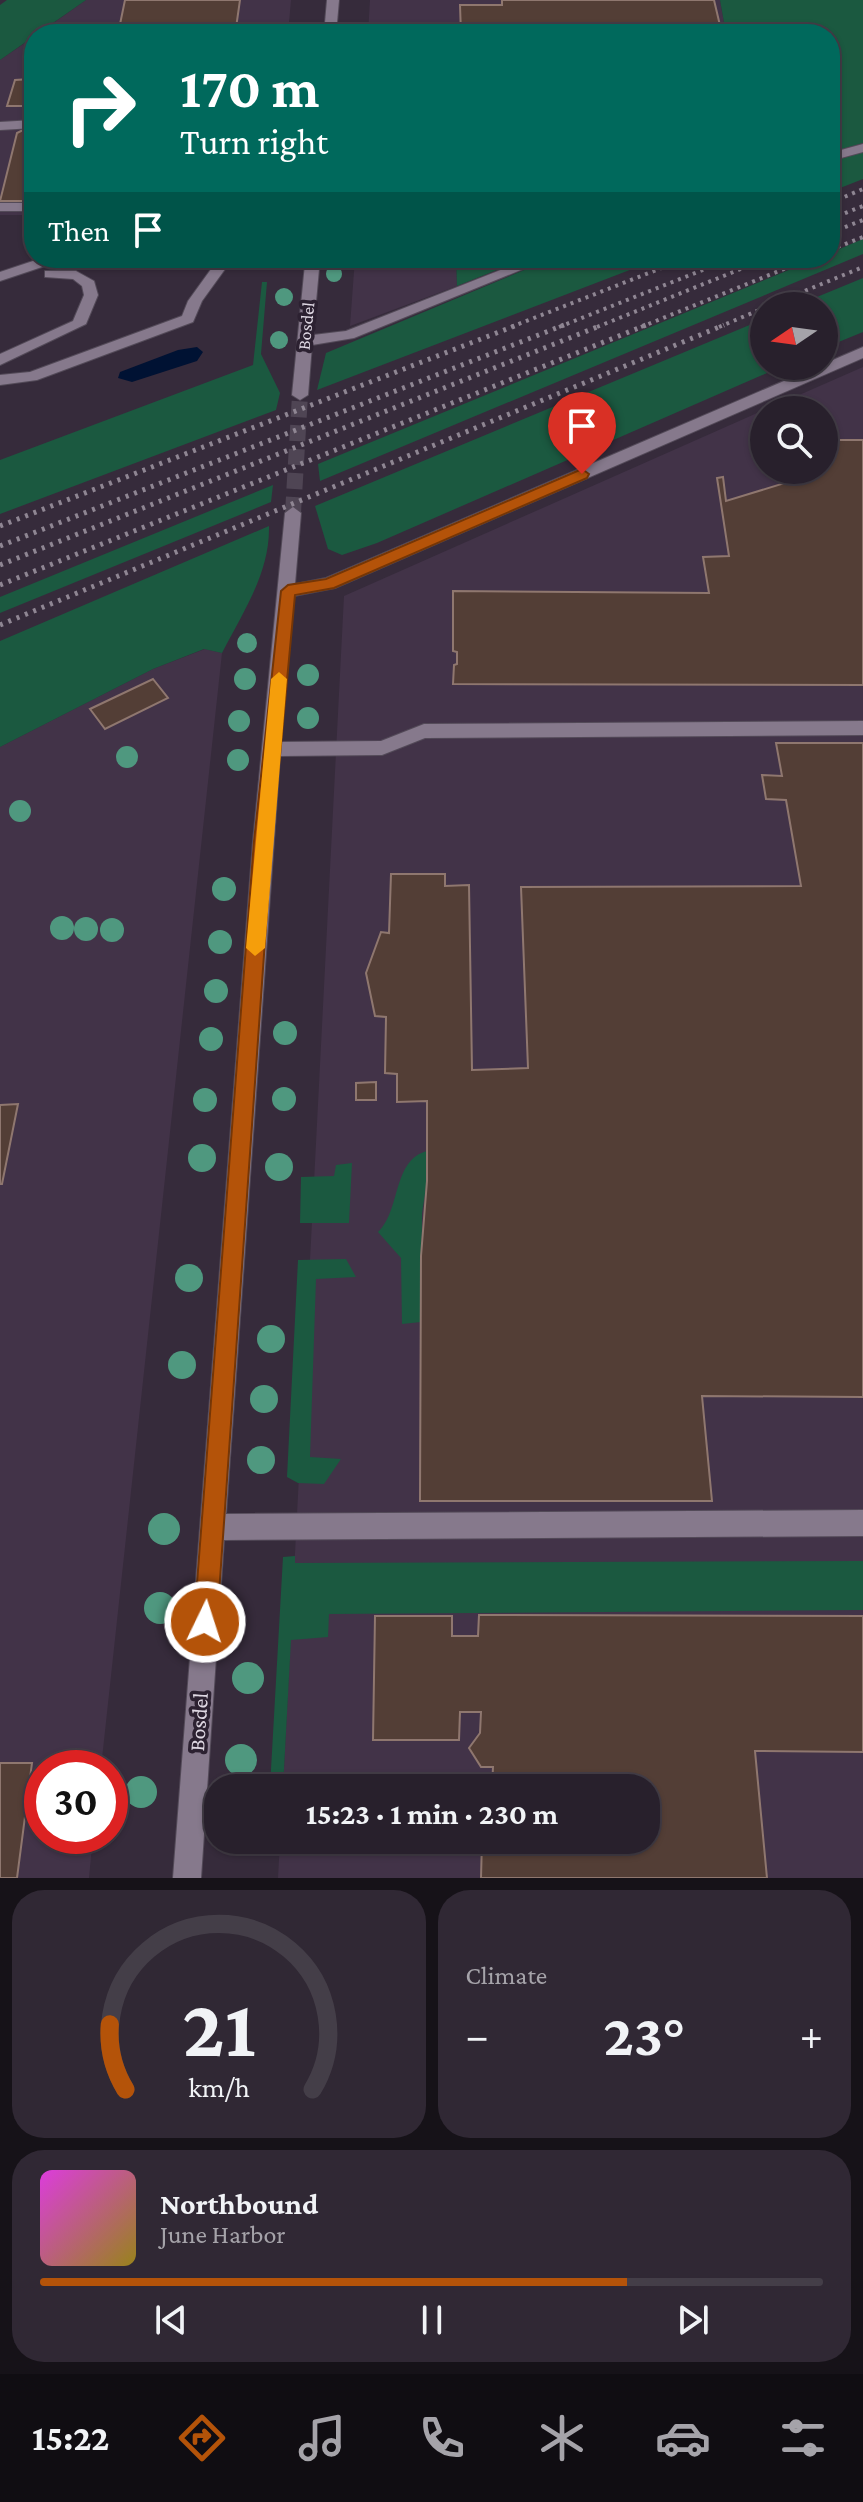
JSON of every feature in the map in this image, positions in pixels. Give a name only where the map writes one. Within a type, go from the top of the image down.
[{"type":"street","points":[[331,24],[333,0]]},
{"type":"street","points":[[0,126],[24,125]]},
{"type":"street","points":[[840,154],[863,148]]},
{"type":"street","points":[[0,207],[24,207]]},
{"type":"street","points":[[0,277],[33,268]]},
{"type":"street","points":[[0,380],[32,377],[188,319],[195,301],[219,268]]},
{"type":"street","name":"Bosdel","points":[[300,395],[312,268]]},
{"type":"street","points":[[304,341],[349,335],[518,268]]},
{"type":"street","points":[[0,290],[52,273],[76,275],[89,284],[91,295],[79,324],[0,360]]},
{"type":"street","points":[[0,373],[195,301]]},
{"type":"street","points":[[288,591],[329,584],[863,352]]},
{"type":"street","name":"Bosdel","points":[[187,1878],[272,749],[293,513]]},
{"type":"street","points":[[272,749],[382,748],[424,731],[863,728]]},
{"type":"street","points":[[212,1527],[863,1523]]},
{"type":"shaded area","points":[[86,0],[291,0],[289,24],[52,24]]},
{"type":"shaded area","points":[[370,0],[720,0],[724,24],[369,24]]},
{"type":"shaded area","points":[[24,44],[24,215],[0,215],[0,60]]},
{"type":"shaded area","points":[[354,268],[456,268],[457,286],[350,326]]},
{"type":"shaded area","points":[[863,367],[863,1878],[278,1878],[279,1854],[660,1854],[660,1774],[284,1774],[344,596],[750,416],[750,484],[838,484],[838,396],[797,396]]},
{"type":"shaded area","points":[[205,649],[222,653],[103,1750],[24,1750],[24,1854],[91,1854],[89,1878],[0,1878],[0,747],[153,669]]},
{"type":"green space","points":[[7,0],[86,0],[52,24],[24,24],[24,43],[0,60],[0,5]]},
{"type":"green space","points":[[720,0],[863,0],[863,143],[840,150],[840,24],[724,24]]},
{"type":"green space","points":[[863,152],[863,179],[840,188],[840,159]]},
{"type":"green space","points":[[863,239],[863,254],[840,264],[840,249]]},
{"type":"green space","points":[[456,268],[502,268],[457,286]]},
{"type":"green space","points":[[529,268],[635,268],[317,390],[326,353]]},
{"type":"green space","points":[[794,268],[830,268],[772,292],[750,292],[750,301],[320,481],[318,464]]},
{"type":"green space","points":[[863,278],[863,332],[838,342],[838,292],[829,292]]},
{"type":"green space","points":[[262,282],[267,282],[261,354],[280,393],[276,410],[0,514],[0,460],[253,365]]},
{"type":"green space","points":[[750,325],[751,380],[377,543],[342,555],[328,549],[315,506]]},
{"type":"green space","points":[[273,485],[271,502],[0,613],[0,597]]},
{"type":"green space","points":[[269,526],[260,576],[222,653],[204,649],[153,669],[0,747],[0,641]]},
{"type":"green space","points":[[427,1151],[427,1181],[422,1213],[421,1322],[402,1324],[401,1258],[378,1232],[390,1212],[408,1164]]},
{"type":"green space","points":[[352,1163],[349,1223],[300,1223],[301,1177],[334,1176],[336,1165]]},
{"type":"green space","points":[[346,1259],[356,1277],[316,1279],[310,1457],[341,1459],[324,1484],[298,1483],[287,1477],[298,1260]]},
{"type":"green space","points":[[295,1556],[295,1563],[863,1561],[863,1610],[329,1614],[328,1637],[291,1640],[284,1774],[271,1774],[283,1557]]},
{"type":"water","points":[[197,347],[203,352],[197,361],[132,382],[118,378],[120,372],[178,350]]},
{"type":"building","points":[[125,0],[240,0],[237,24],[120,24]]},
{"type":"building","points":[[502,0],[714,0],[720,24],[461,24],[460,5],[502,5]]},
{"type":"building","points":[[24,79],[24,106],[7,106],[15,80]]},
{"type":"building","points":[[24,130],[24,201],[0,201],[17,133]]},
{"type":"building","points":[[838,440],[863,440],[863,685],[453,684],[457,652],[453,651],[453,591],[709,593],[703,557],[729,556],[717,478],[723,477],[726,501],[781,484],[838,484]]},
{"type":"building","points":[[153,679],[168,698],[105,729],[90,709]]},
{"type":"building","points":[[776,743],[863,743],[863,1397],[702,1396],[712,1501],[420,1501],[421,1256],[427,1181],[427,1101],[397,1102],[397,1074],[385,1073],[386,1017],[375,1016],[366,973],[381,932],[389,933],[391,874],[445,874],[445,886],[469,885],[472,1070],[528,1068],[521,887],[801,886],[786,800],[766,799],[762,775],[782,776]]},
{"type":"building","points":[[376,1082],[376,1100],[356,1100],[356,1083]]},
{"type":"building","points":[[18,1104],[2,1184],[0,1184],[0,1105]]},
{"type":"building","points":[[479,1615],[863,1616],[863,1752],[755,1751],[767,1878],[481,1878],[482,1854],[660,1854],[660,1774],[493,1774],[493,1767],[481,1767],[469,1748],[480,1733],[481,1712],[460,1712],[459,1740],[373,1740],[375,1616],[452,1616],[452,1636],[478,1636]]},
{"type":"building","points":[[0,1763],[24,1763],[24,1824],[17,1878],[0,1878]]},
{"type":"tunnel","points":[[293,513],[300,395]]},
{"type":"railway","points":[[840,199],[863,189]]},
{"type":"railway","points":[[840,215],[863,206]]},
{"type":"railway","points":[[840,229],[863,220]]},
{"type":"railway","points":[[840,246],[863,237]]},
{"type":"railway","points":[[802,292],[863,267]]},
{"type":"railway","points":[[511,327],[661,268]]},
{"type":"railway","points":[[559,327],[708,268]]},
{"type":"railway","points":[[598,326],[743,268]]},
{"type":"railway","points":[[641,327],[786,268]]},
{"type":"railway","points":[[719,327],[750,314]]},
{"type":"railway","points":[[0,526],[517,325]]},
{"type":"railway","points":[[0,546],[564,325]]},
{"type":"railway","points":[[0,585],[646,325]]},
{"type":"railway","points":[[0,625],[724,325]]},
{"type":"railway","points":[[0,565],[598,326]]},
{"type":"slow traffic","points":[[255,948],[279,679]]},
{"type":"route","points":[[205,1622],[263,841],[288,591],[329,584],[582,474]]}]
